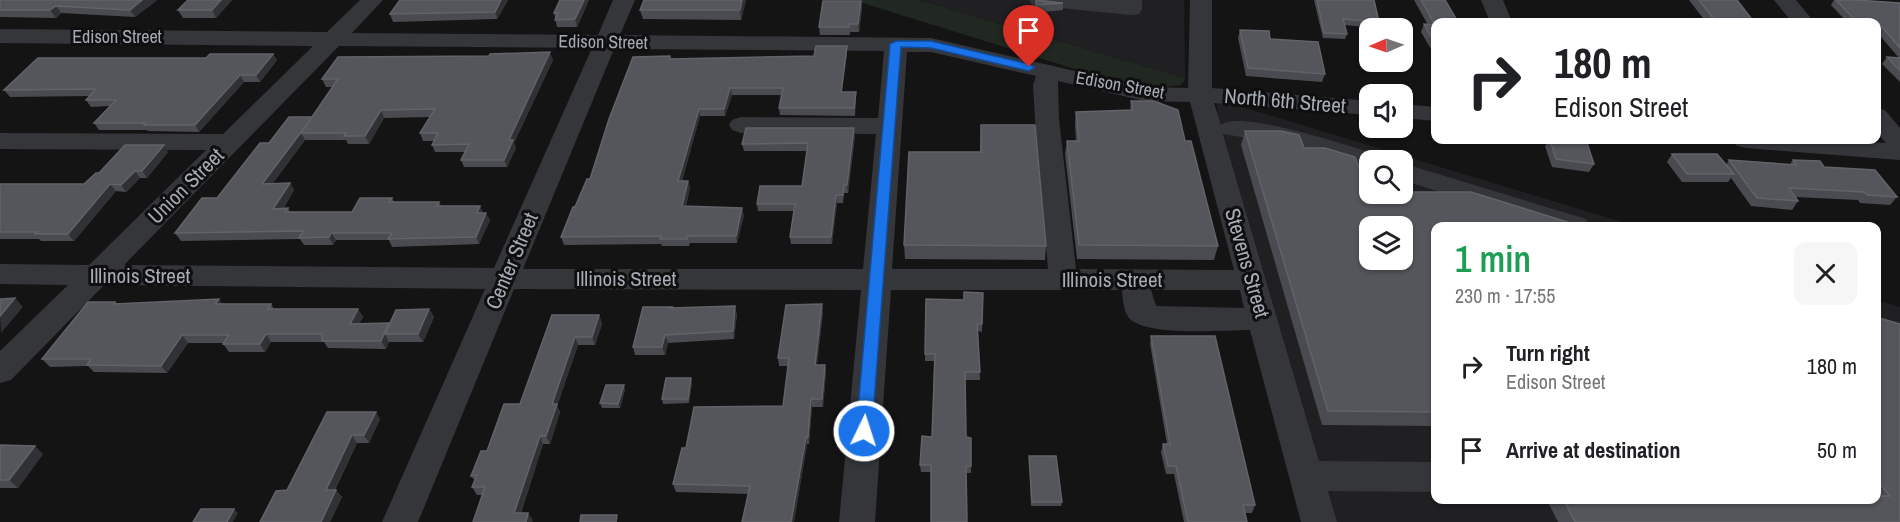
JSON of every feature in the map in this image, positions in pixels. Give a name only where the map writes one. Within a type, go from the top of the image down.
[{"type":"street","name":"Union Street","points":[[0,371],[372,0]]},
{"type":"street","name":"Center Street","points":[[400,522],[624,0]]},
{"type":"street","points":[[1040,0],[1131,9],[1131,0]]},
{"type":"street","name":"Stevens Street","points":[[1201,0],[1200,95],[1319,522]]},
{"type":"street","points":[[1492,0],[1499,18]]},
{"type":"street","points":[[1785,0],[1800,18]]},
{"type":"street","name":"Edison Street","points":[[0,36],[931,45],[1145,94],[1200,95]]},
{"type":"street","points":[[857,522],[896,44]]},
{"type":"street","points":[[1049,72],[1045,85],[1047,119],[1063,280]]},
{"type":"street","name":"North 6th Street","points":[[1200,95],[1359,107]]},
{"type":"street","points":[[1413,112],[1431,114]]},
{"type":"street","points":[[1881,121],[1900,144]]},
{"type":"street","points":[[741,125],[890,126]]},
{"type":"street","points":[[1231,128],[1264,130],[1282,134],[1359,158]]},
{"type":"street","points":[[0,141],[229,142]]},
{"type":"street","points":[[1797,144],[1900,152]]},
{"type":"street","points":[[1413,174],[1563,222]]},
{"type":"street","name":"Illinois Street","points":[[0,274],[505,279],[1251,280]]},
{"type":"street","points":[[1135,280],[1140,310],[1148,316],[1263,319]]},
{"type":"street","points":[[1306,477],[1431,477]]},
{"type":"shaded area","points":[[853,0],[919,0],[1185,78],[1185,80],[1181,85],[1166,87],[1117,82]]},
{"type":"shaded area","points":[[919,0],[1184,0],[1185,78]]},
{"type":"shaded area","points":[[1216,99],[1384,150],[1359,150],[1359,204],[1413,204],[1413,159],[1622,222],[1431,222],[1431,504],[1881,504],[1881,301],[1900,307],[1900,522],[1337,522],[1218,116]]},
{"type":"building","points":[[0,0],[142,0],[130,10],[56,6],[50,10],[0,10]]},
{"type":"building","points":[[188,0],[221,0],[212,10],[178,10]]},
{"type":"building","points":[[400,0],[501,0],[495,12],[390,14]]},
{"type":"building","points":[[560,0],[584,0],[575,19],[555,20],[558,13],[554,13]]},
{"type":"building","points":[[644,0],[742,0],[740,10],[640,10]]},
{"type":"building","points":[[1036,0],[1063,3],[1036,5]]},
{"type":"building","points":[[1317,0],[1374,0],[1378,18],[1343,19],[1347,34],[1324,33]]},
{"type":"building","points":[[1421,0],[1445,0],[1456,18],[1431,18]]},
{"type":"building","points":[[1699,0],[1737,0],[1751,18],[1713,18]]},
{"type":"building","points":[[1836,0],[1900,3],[1900,48],[1881,26],[1881,18],[1853,18]]},
{"type":"building","points":[[823,1],[861,1],[858,24],[849,24],[849,27],[819,27]]},
{"type":"building","points":[[1424,24],[1431,25],[1431,37]]},
{"type":"building","points":[[1240,30],[1269,31],[1270,39],[1318,42],[1325,74],[1248,68]]},
{"type":"building","points":[[816,46],[847,46],[841,92],[856,92],[854,108],[779,108],[783,88],[730,88],[724,109],[699,109],[678,181],[688,181],[682,206],[742,208],[736,236],[688,236],[687,239],[660,239],[661,236],[561,237],[587,179],[590,179],[609,119],[633,57],[670,56],[670,59],[814,56]]},
{"type":"building","points":[[550,52],[509,140],[513,140],[504,160],[461,160],[469,144],[432,145],[438,133],[420,133],[435,109],[381,110],[365,136],[344,136],[346,133],[301,133],[311,119],[262,184],[290,183],[273,209],[288,208],[285,212],[352,212],[360,198],[392,198],[389,202],[439,202],[437,206],[480,206],[477,213],[486,213],[476,237],[388,239],[392,233],[331,233],[329,237],[299,238],[303,231],[175,233],[202,198],[217,198],[260,143],[269,143],[289,117],[312,117],[338,79],[322,79],[338,57],[489,56],[490,54]]},
{"type":"building","points":[[210,54],[273,54],[256,75],[240,75],[195,125],[94,123],[116,100],[86,100],[96,89],[4,90],[38,58],[206,58]]},
{"type":"building","points":[[1887,57],[1900,58],[1900,71]]},
{"type":"building","points":[[1131,101],[1154,101],[1178,110],[1185,141],[1191,141],[1218,246],[1079,245],[1067,141],[1079,141],[1076,112],[1133,110]]},
{"type":"building","points":[[981,125],[1035,125],[1046,246],[904,245],[909,152],[981,152]]},
{"type":"building","points":[[746,128],[854,128],[847,185],[844,185],[843,195],[836,195],[831,237],[790,237],[795,204],[757,204],[760,186],[802,186],[808,143],[742,144]]},
{"type":"building","points":[[1245,131],[1281,131],[1299,135],[1304,148],[1325,148],[1355,157],[1359,168],[1359,204],[1413,204],[1413,192],[1471,192],[1567,222],[1431,222],[1431,412],[1328,411]]},
{"type":"building","points":[[1551,144],[1587,144],[1594,164],[1556,159]]},
{"type":"building","points":[[125,145],[164,145],[142,171],[135,171],[121,185],[110,184],[68,234],[0,232],[0,184],[84,184],[99,173]]},
{"type":"building","points":[[1672,154],[1717,154],[1734,174],[1687,174]]},
{"type":"building","points":[[1729,160],[1796,165],[1793,160],[1820,161],[1824,167],[1875,170],[1897,197],[1867,195],[1864,192],[1789,188],[1798,201],[1757,198]]},
{"type":"building","points":[[964,292],[983,293],[982,324],[977,324],[980,372],[965,372],[966,437],[971,438],[971,466],[966,466],[967,522],[931,522],[931,465],[920,465],[922,436],[932,437],[935,354],[925,354],[926,299],[964,300]]},
{"type":"building","points":[[15,298],[0,316],[0,299]]},
{"type":"building","points":[[219,299],[215,304],[271,304],[268,309],[358,309],[350,324],[389,323],[381,341],[322,341],[322,334],[266,334],[260,344],[223,344],[229,335],[182,335],[161,366],[87,365],[91,359],[42,359],[88,302],[115,302],[114,304]]},
{"type":"building","points":[[822,304],[815,365],[825,365],[822,399],[811,399],[808,437],[806,437],[791,522],[742,522],[750,486],[673,484],[682,448],[686,448],[694,407],[783,406],[789,358],[778,358],[786,305]]},
{"type":"building","points":[[735,306],[733,331],[665,335],[662,347],[633,347],[643,307]]},
{"type":"building","points":[[429,309],[418,334],[385,334],[396,310]]},
{"type":"building","points":[[552,315],[599,315],[592,337],[575,337],[552,404],[557,404],[546,436],[540,436],[514,513],[528,513],[526,522],[473,522],[485,487],[472,487],[477,475],[471,476],[481,451],[487,451],[504,404],[520,404]]},
{"type":"building","points":[[1881,318],[1900,324],[1900,522],[1575,522],[1566,504],[1881,504],[1881,496],[1890,496],[1881,485]]},
{"type":"building","points":[[1151,336],[1215,336],[1255,505],[1243,505],[1247,522],[1188,522],[1176,466],[1168,466],[1163,444],[1170,444]]},
{"type":"building","points":[[666,378],[691,378],[688,399],[662,399]]},
{"type":"building","points":[[606,385],[624,385],[618,404],[600,403]]},
{"type":"building","points":[[327,412],[376,412],[364,435],[352,435],[326,490],[336,490],[321,522],[260,522],[276,491],[287,490]]},
{"type":"building","points":[[0,445],[35,446],[9,480],[0,480]]},
{"type":"building","points":[[1029,456],[1056,456],[1062,502],[1032,502]]},
{"type":"building","points":[[201,509],[234,509],[227,522],[193,522]]},
{"type":"building","points":[[581,515],[617,515],[616,522],[580,522]]},
{"type":"route","points":[[864,431],[896,44],[931,45],[1029,67]]}]
